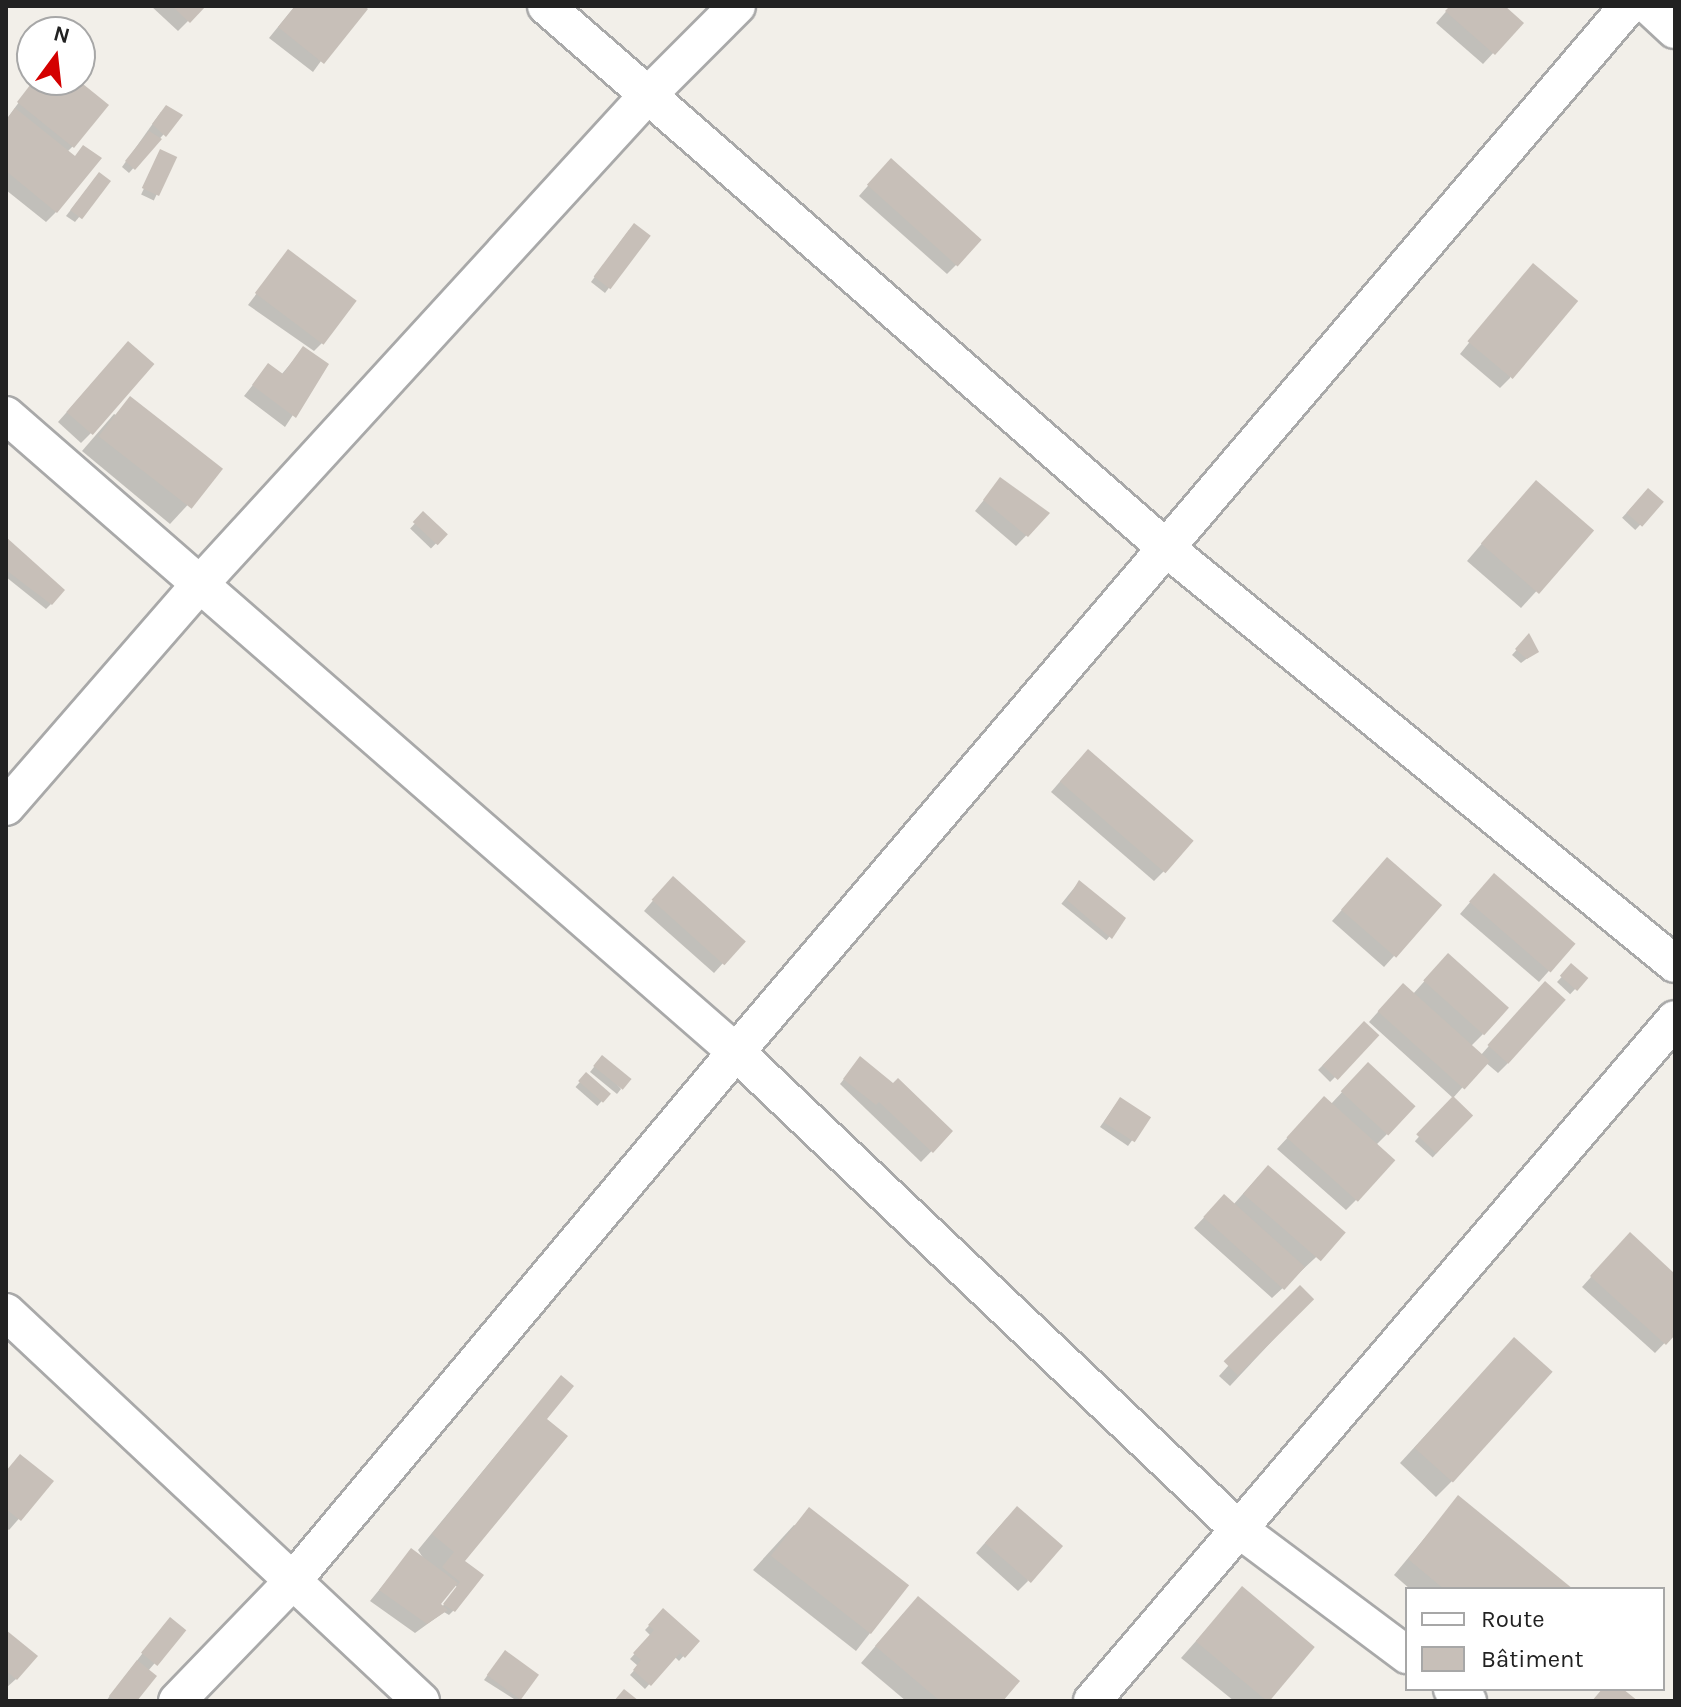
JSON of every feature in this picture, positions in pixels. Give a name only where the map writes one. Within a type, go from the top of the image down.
[{"type":"street","points":[[546,6],[645,98],[1166,548],[1675,964]]},
{"type":"street","points":[[6,807],[200,584],[645,98],[737,6]]},
{"type":"street","points":[[177,1701],[290,1584],[736,1052],[1628,6]]},
{"type":"street","points":[[1649,6],[1675,30]]},
{"type":"street","points":[[6,415],[736,1052],[1236,1527],[1405,1654]]},
{"type":"street","points":[[1092,1701],[1236,1527],[1675,1019]]},
{"type":"street","points":[[6,1312],[290,1584],[421,1701]]},
{"type":"building","points":[[172,6],[206,6],[190,23]]},
{"type":"building","points":[[295,6],[364,6],[368,9],[324,64],[278,27]]},
{"type":"building","points":[[1450,6],[1505,6],[1524,23],[1495,55],[1445,11]]},
{"type":"building","points":[[96,95],[109,105],[74,148],[17,102],[22,96]]},
{"type":"building","points":[[166,105],[183,115],[166,137],[152,124]]},
{"type":"building","points":[[15,108],[75,156],[83,145],[102,158],[57,213],[6,171],[6,120]]},
{"type":"building","points":[[149,131],[162,139],[135,170],[125,161]]},
{"type":"building","points":[[160,149],[177,157],[159,196],[142,188]]},
{"type":"building","points":[[891,158],[982,240],[958,266],[867,185]]},
{"type":"building","points":[[99,172],[111,181],[82,219],[70,210]]},
{"type":"building","points":[[634,223],[651,236],[610,289],[594,277]]},
{"type":"building","points":[[288,249],[357,301],[324,345],[255,293]]},
{"type":"building","points":[[1533,263],[1578,301],[1513,379],[1467,341]]},
{"type":"building","points":[[128,341],[154,364],[93,435],[66,412]]},
{"type":"building","points":[[303,346],[329,364],[296,418],[252,385],[268,363],[283,374]]},
{"type":"building","points":[[130,396],[223,469],[192,509],[99,436]]},
{"type":"building","points":[[1000,477],[1050,513],[1028,537],[983,500]]},
{"type":"building","points":[[1536,480],[1594,531],[1539,594],[1481,543]]},
{"type":"building","points":[[1648,488],[1664,502],[1642,527],[1626,513]]},
{"type":"building","points":[[423,511],[448,534],[438,545],[413,522]]},
{"type":"building","points":[[6,537],[65,590],[52,605],[6,570]]},
{"type":"building","points":[[1529,633],[1539,652],[1527,659],[1515,649]]},
{"type":"building","points":[[1088,749],[1194,841],[1165,873],[1060,781]]},
{"type":"building","points":[[1387,857],[1442,905],[1396,958],[1341,910]]},
{"type":"building","points":[[1494,873],[1576,944],[1551,973],[1469,902]]},
{"type":"building","points":[[673,876],[746,942],[724,965],[652,900]]},
{"type":"building","points":[[1079,880],[1126,918],[1112,939],[1067,900]]},
{"type":"building","points":[[1448,953],[1509,1008],[1484,1035],[1423,980]]},
{"type":"building","points":[[1571,963],[1588,978],[1577,991],[1560,976]]},
{"type":"building","points":[[1545,981],[1566,1000],[1508,1064],[1487,1045]]},
{"type":"building","points":[[1403,983],[1490,1061],[1465,1090],[1378,1011]]},
{"type":"building","points":[[1364,1021],[1379,1035],[1338,1080],[1322,1066]]},
{"type":"building","points":[[602,1055],[632,1079],[623,1090],[593,1066]]},
{"type":"building","points":[[860,1056],[893,1083],[898,1078],[953,1131],[933,1153],[879,1102],[876,1105],[843,1079]]},
{"type":"building","points":[[1368,1062],[1416,1106],[1388,1136],[1341,1091]]},
{"type":"building","points":[[586,1072],[611,1094],[603,1103],[578,1081]]},
{"type":"building","points":[[1324,1096],[1395,1160],[1358,1202],[1287,1138]]},
{"type":"building","points":[[1453,1096],[1473,1115],[1436,1154],[1416,1134]]},
{"type":"building","points":[[1120,1097],[1151,1117],[1135,1142],[1104,1122]]},
{"type":"building","points":[[1268,1165],[1346,1233],[1321,1261],[1243,1194]]},
{"type":"building","points":[[1224,1194],[1305,1267],[1284,1290],[1203,1217]]},
{"type":"building","points":[[1630,1232],[1675,1274],[1675,1335],[1666,1345],[1590,1276]]},
{"type":"building","points":[[1300,1285],[1314,1299],[1238,1376],[1224,1361]]},
{"type":"building","points":[[1514,1337],[1553,1372],[1453,1483],[1414,1448]]},
{"type":"building","points":[[561,1375],[574,1386],[547,1419],[568,1436],[465,1561],[484,1575],[455,1612],[443,1604],[460,1582],[442,1567],[454,1552],[432,1534]]},
{"type":"building","points":[[20,1454],[54,1481],[21,1521],[6,1509],[6,1471]]},
{"type":"building","points":[[1458,1495],[1571,1587],[1442,1587],[1408,1559]]},
{"type":"building","points":[[1017,1506],[1063,1546],[1031,1583],[985,1543]]},
{"type":"building","points":[[809,1507],[909,1585],[871,1634],[771,1556]]},
{"type":"building","points":[[411,1548],[458,1583],[441,1604],[448,1610],[427,1624],[379,1590]]},
{"type":"building","points":[[1242,1586],[1315,1647],[1267,1701],[1196,1641]]},
{"type":"building","points":[[918,1596],[1020,1681],[1003,1701],[940,1701],[875,1646]]},
{"type":"building","points":[[663,1608],[700,1641],[685,1658],[680,1653],[651,1686],[633,1670],[641,1660],[633,1653],[654,1630],[648,1625]]},
{"type":"building","points":[[170,1617],[186,1630],[157,1666],[141,1653]]},
{"type":"building","points":[[6,1630],[38,1656],[17,1680],[6,1671]]},
{"type":"building","points":[[505,1650],[539,1675],[521,1700],[487,1675]]},
{"type":"building","points":[[137,1660],[157,1676],[137,1701],[115,1701],[109,1696]]},
{"type":"building","points":[[624,1689],[639,1701],[614,1701]]},
{"type":"building","points":[[1600,1691],[1626,1691],[1638,1701],[1592,1701]]}]
